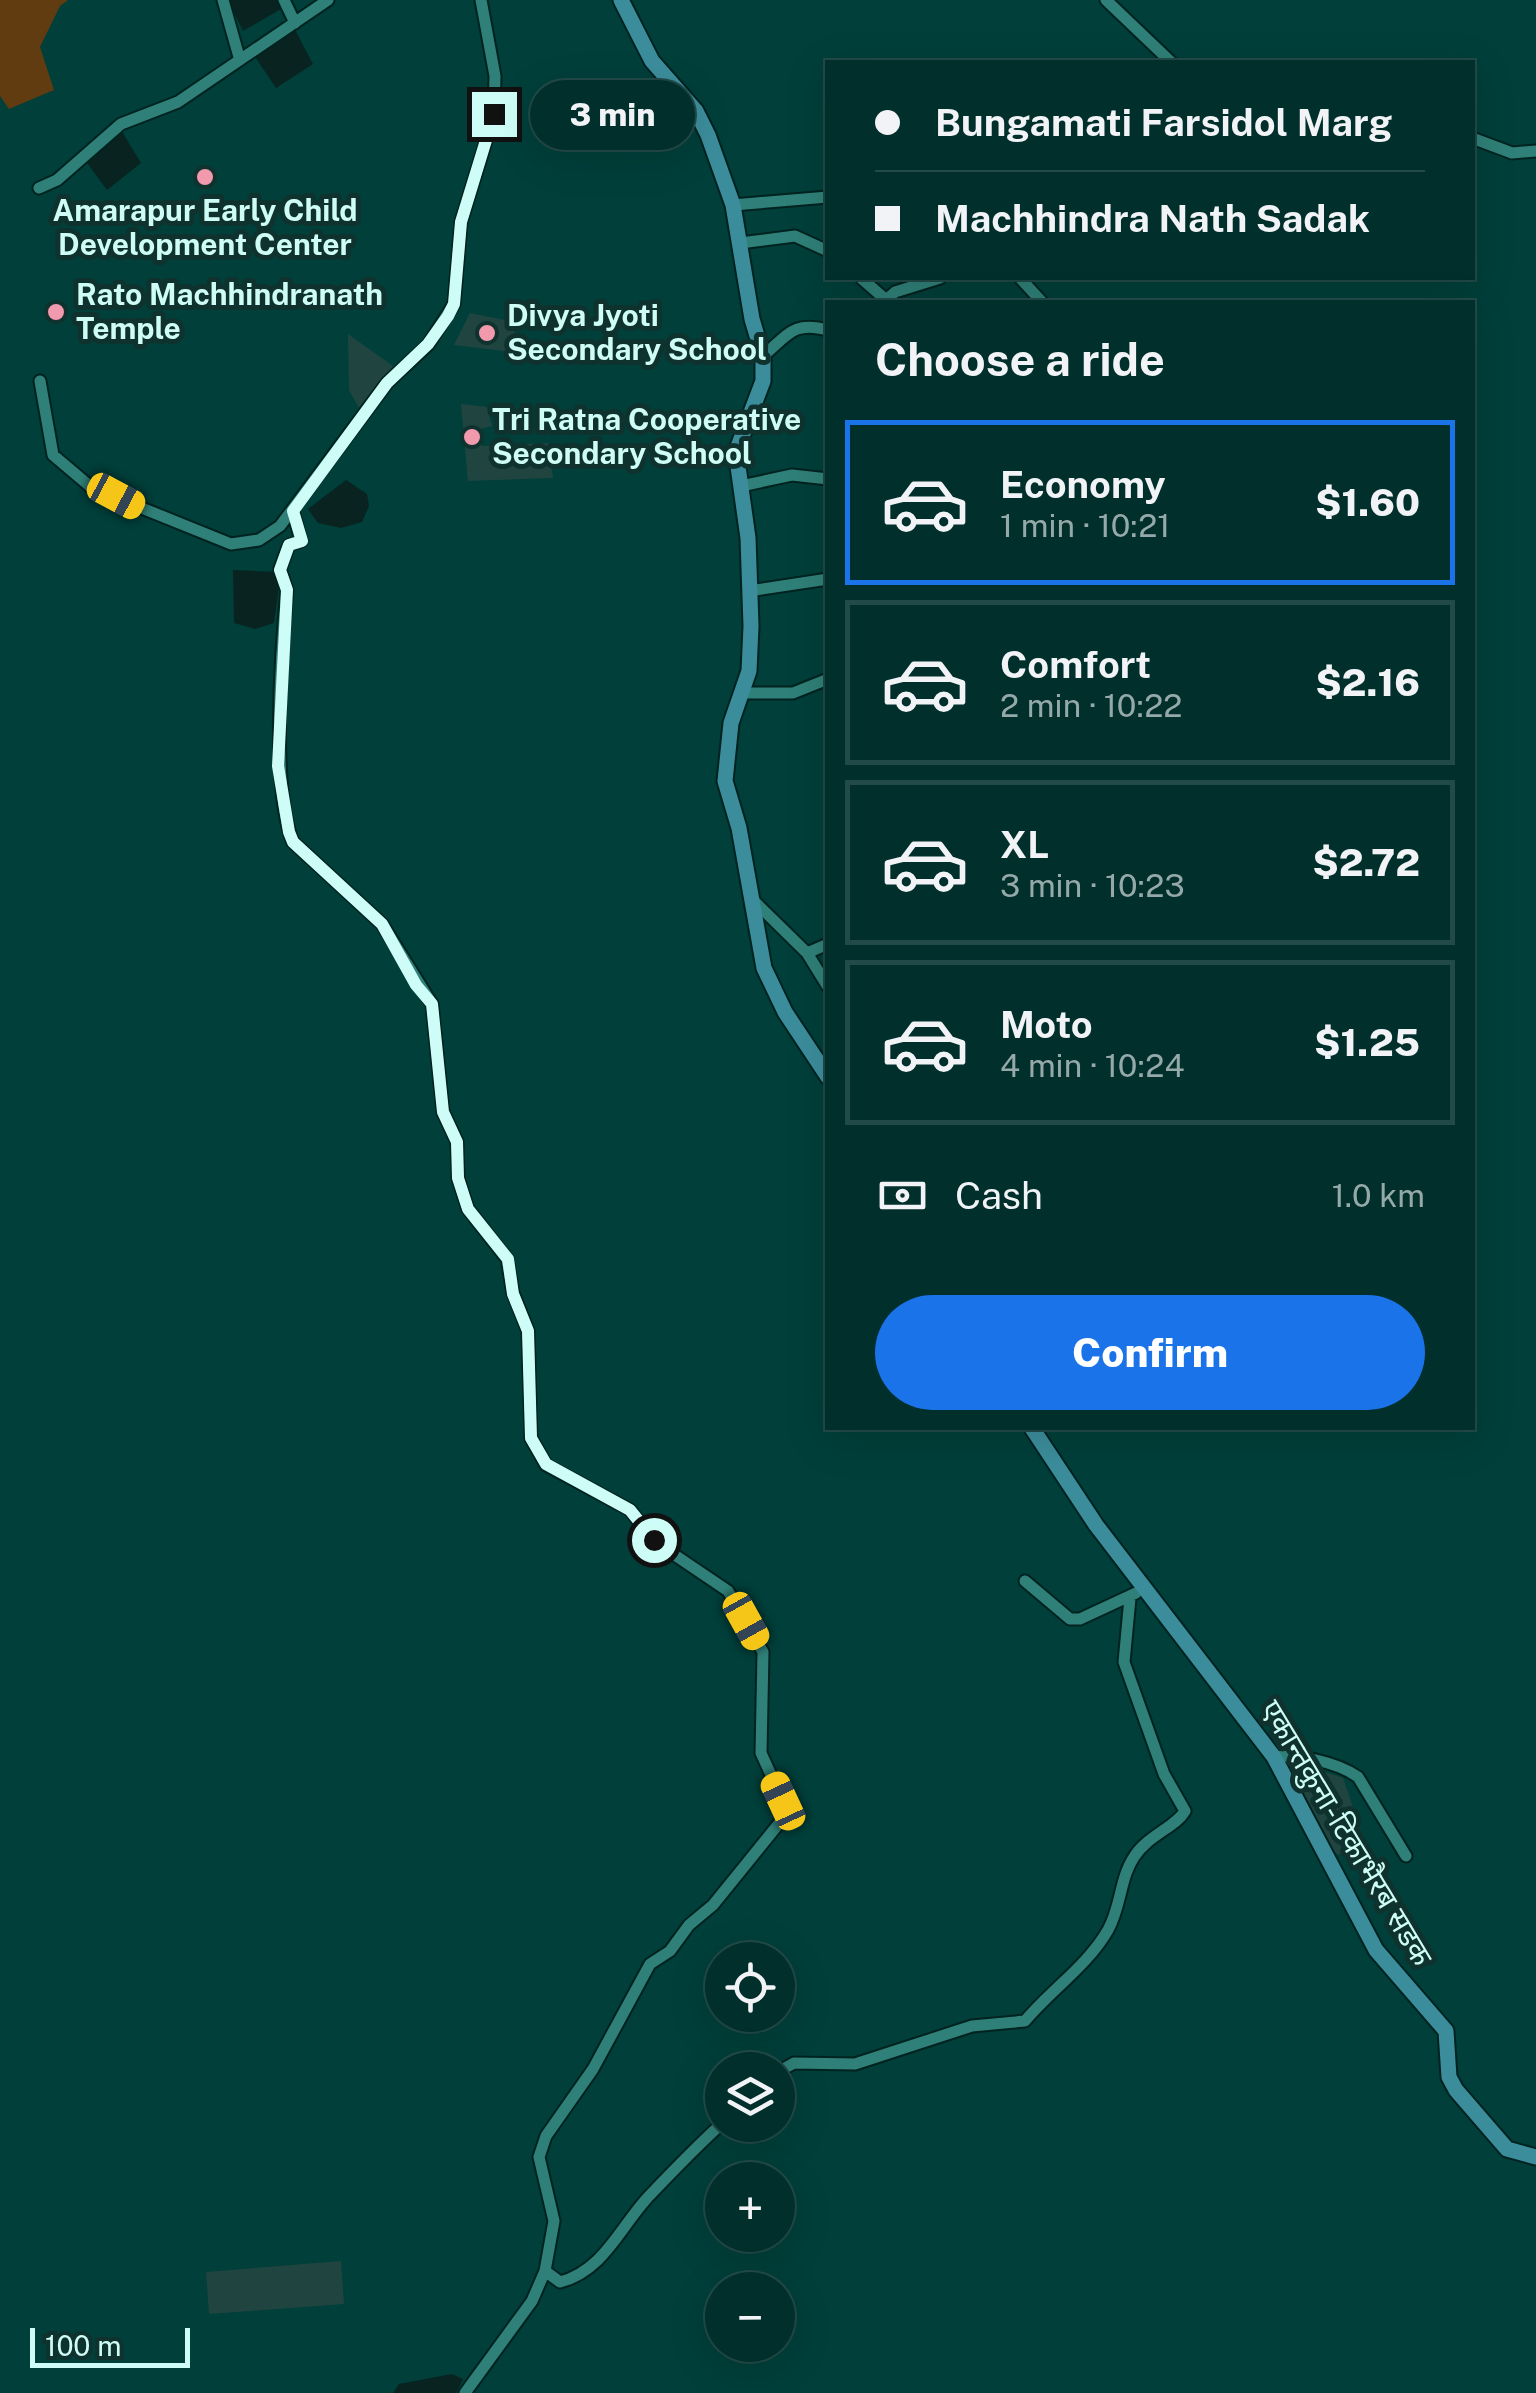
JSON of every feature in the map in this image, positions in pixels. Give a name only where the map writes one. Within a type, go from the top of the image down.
[{"type":"main road","points":[[621,0],[652,61],[696,111],[733,205],[763,356],[763,380],[736,452],[749,591],[749,671],[731,724],[725,780],[764,968],[785,1012],[825,1072]]},
{"type":"main road","name":"एकान्तकुना-टिकाभैरब सडक","points":[[1033,1430],[1135,1586],[1204,1661],[1274,1758],[1376,1950],[1446,2031],[1452,2084],[1507,2149],[1536,2158]]},
{"type":"street","points":[[223,0],[239,57]]},
{"type":"street","points":[[284,0],[295,23]]},
{"type":"street","points":[[39,188],[56,180],[121,124],[178,102],[328,0]]},
{"type":"street","points":[[40,381],[52,455],[92,488],[231,544],[259,540],[293,511],[387,383],[428,344],[454,304],[461,222],[494,114],[495,76],[481,0]]},
{"type":"street","points":[[1106,0],[1168,60]]},
{"type":"street","points":[[1475,139],[1512,153],[1536,151]]},
{"type":"street","points":[[733,205],[825,197]]},
{"type":"street","points":[[740,243],[795,236],[825,250]]},
{"type":"street","points":[[863,280],[883,300]]},
{"type":"street","points":[[886,300],[935,280]]},
{"type":"street","points":[[1022,280],[1040,300]]},
{"type":"street","points":[[763,356],[795,328],[806,324],[825,329]]},
{"type":"street","points":[[741,486],[792,475],[825,479]]},
{"type":"street","points":[[293,511],[302,541],[289,545],[280,570],[287,590],[278,766],[289,832],[293,842],[382,924],[416,985],[432,1004],[443,1112],[457,1142],[458,1178],[468,1209],[508,1259],[513,1294],[528,1331],[531,1438],[546,1464],[630,1510],[654,1540],[728,1591],[763,1652],[761,1753],[783,1801],[785,1816],[713,1905],[689,1925],[670,1950],[650,1964],[593,2070],[546,2136],[539,2157],[554,2221],[545,2271],[532,2300],[465,2393]]},
{"type":"street","points":[[749,591],[825,579]]},
{"type":"street","points":[[742,694],[792,693],[825,680]]},
{"type":"street","points":[[752,900],[807,953],[825,982]]},
{"type":"street","points":[[807,953],[825,945]]},
{"type":"street","points":[[1026,1581],[1070,1619],[1135,1586]]},
{"type":"street","points":[[795,2062],[855,2064],[972,2026],[1025,2021],[1057,1984],[1090,1956],[1109,1928],[1132,1859],[1154,1833],[1181,1818],[1185,1811],[1164,1774],[1124,1662],[1135,1586]]},
{"type":"street","points":[[1274,1758],[1295,1754],[1346,1768],[1358,1776],[1406,1856]]},
{"type":"street","points":[[545,2271],[560,2282],[583,2272],[606,2252],[647,2198],[705,2139]]},
{"type":"shaded area","points":[[0,0],[68,0],[60,6],[40,47],[54,90],[9,109],[0,96]]},
{"type":"shaded area","points":[[228,0],[279,0],[281,9],[243,31]]},
{"type":"shaded area","points":[[294,28],[313,64],[276,88],[254,55]]},
{"type":"shaded area","points":[[121,130],[141,163],[107,190],[85,160]]},
{"type":"shaded area","name":"Divya Jyoti Secondary School","points":[[470,313],[515,322],[513,352],[454,345]]},
{"type":"shaded area","points":[[348,334],[393,366],[359,408],[349,390]]},
{"type":"shaded area","name":"Tri Ratna Cooperative Secondary School","points":[[461,404],[487,407],[492,426],[477,430],[482,446],[548,443],[553,478],[468,481]]},
{"type":"shaded area","points":[[346,480],[367,494],[369,506],[362,522],[341,528],[318,523],[308,509]]},
{"type":"shaded area","points":[[233,570],[281,572],[274,623],[255,629],[234,623]]},
{"type":"shaded area","points":[[1283,1758],[1343,1778],[1370,1857],[1326,1853]]},
{"type":"shaded area","points":[[341,2261],[344,2304],[209,2314],[206,2272]]},
{"type":"shaded area","points":[[452,2374],[463,2379],[456,2393],[393,2393],[399,2384]]},
{"type":"place","name":"Amarapur Early Child Development Center","points":[[205,177]]},
{"type":"place","name":"Rato Machhindranath Temple","points":[[56,312]]},
{"type":"place","name":"Divya Jyoti Secondary School","points":[[487,333]]},
{"type":"place","name":"Tri Ratna Cooperative Secondary School","points":[[472,437]]},
{"type":"route","points":[[494,114],[461,222],[456,290],[448,316],[428,344],[387,383],[293,511],[302,541],[289,545],[280,570],[287,590],[278,766],[293,842],[382,924],[400,950],[416,985],[432,1004],[443,1112],[457,1142],[458,1178],[468,1209],[508,1259],[513,1294],[528,1331],[531,1438],[546,1464],[630,1510],[654,1540]]}]
